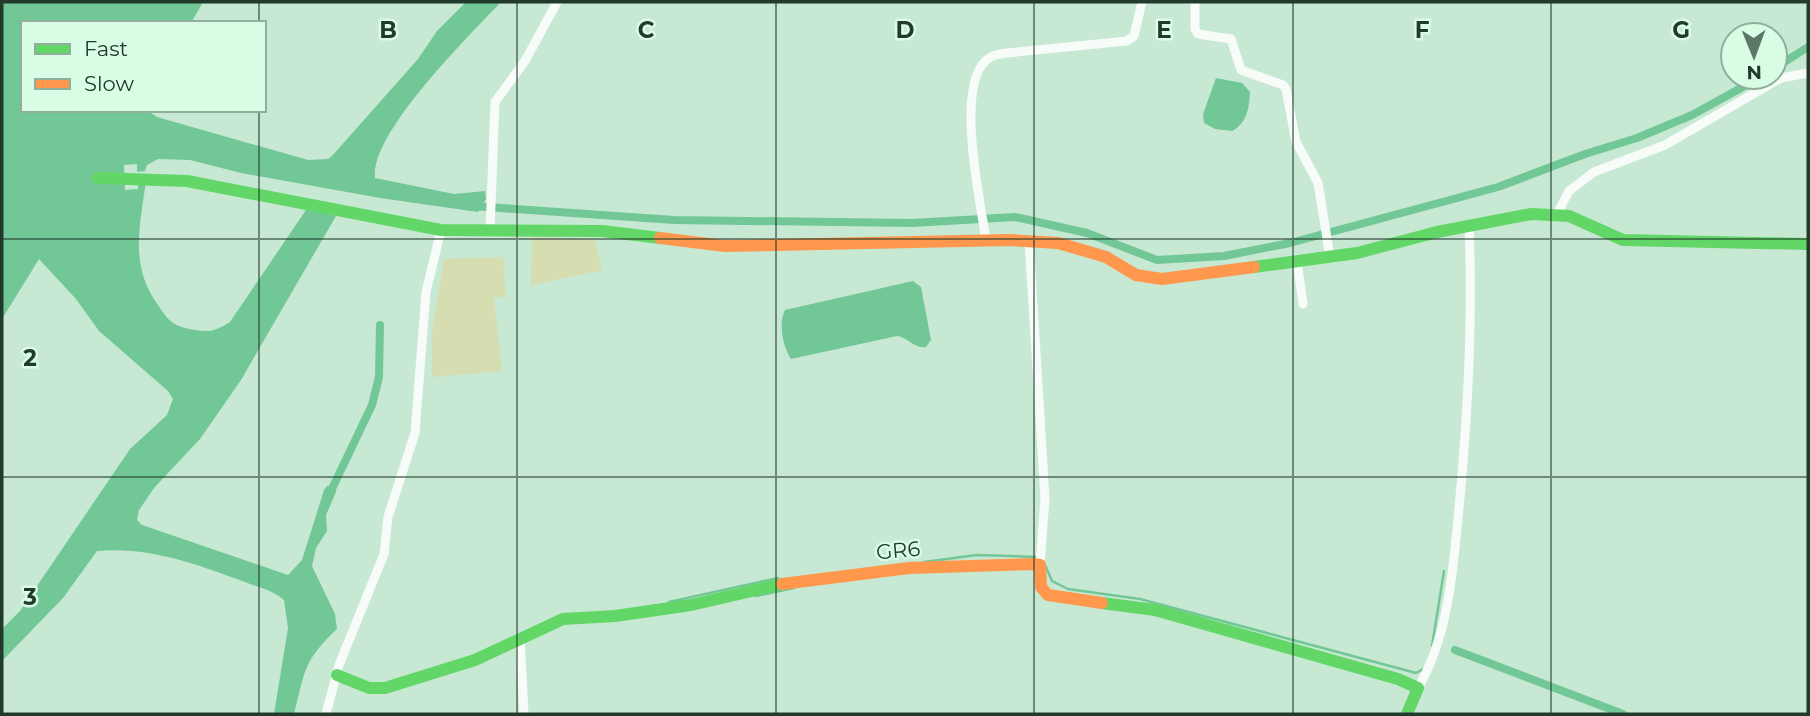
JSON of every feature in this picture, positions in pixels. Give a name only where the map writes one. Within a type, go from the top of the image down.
[{"type":"main road","points":[[98,178],[187,181],[441,230],[490,226],[602,231],[724,246],[985,237],[1028,241],[1085,249],[1147,278],[1200,275],[1330,257],[1531,214],[1557,214],[1623,240],[1808,244]]},
{"type":"main road","points":[[1040,565],[1041,587],[1048,594],[1155,610],[1398,679],[1418,688],[1407,714]]},
{"type":"main road","name":"GR6","points":[[337,674],[369,688],[385,688],[452,668],[562,619],[615,616],[691,605],[780,584],[909,568],[1040,565]]},
{"type":"street","points":[[490,226],[495,102],[525,61],[557,2]]},
{"type":"street","points":[[985,237],[972,145],[970,104],[975,80],[989,57],[1127,41],[1134,36],[1142,2]]},
{"type":"street","points":[[1195,2],[1195,29],[1198,34],[1231,39],[1241,70],[1283,85],[1286,89],[1296,142],[1318,183],[1330,257]]},
{"type":"street","points":[[1557,214],[1569,191],[1594,172],[1665,145],[1781,78],[1808,73]]},
{"type":"street","points":[[1418,688],[1439,644],[1452,571],[1472,327],[1469,226]]},
{"type":"street","points":[[326,714],[337,674],[384,554],[388,517],[415,433],[426,292],[441,230]]},
{"type":"street","points":[[1028,241],[1044,486],[1040,565]]},
{"type":"street","points":[[1297,261],[1303,304]]},
{"type":"street","points":[[520,637],[524,714]]},
{"type":"shaded area","points":[[2,2],[203,2],[192,21],[21,21],[21,112],[150,112],[157,117],[308,160],[328,159],[332,156],[418,59],[437,31],[466,2],[501,2],[446,60],[404,111],[388,136],[378,159],[375,178],[454,194],[485,191],[486,199],[478,212],[241,173],[190,160],[158,159],[147,165],[145,171],[137,172],[137,164],[124,165],[125,190],[138,189],[138,181],[146,181],[139,245],[143,275],[149,290],[166,316],[185,328],[208,331],[230,322],[308,207],[336,216],[241,380],[200,439],[154,488],[139,510],[137,520],[142,525],[288,575],[302,560],[324,490],[327,486],[334,486],[336,492],[326,515],[327,531],[316,548],[312,566],[335,614],[337,629],[311,659],[294,714],[274,714],[288,628],[284,600],[266,590],[209,569],[154,554],[97,551],[63,598],[2,661],[2,629],[20,611],[130,449],[167,415],[173,399],[168,391],[99,331],[76,299],[39,259],[2,319]]},
{"type":"shaded area","points":[[1216,78],[1242,83],[1250,92],[1244,119],[1232,131],[1215,129],[1204,123],[1203,114]]},
{"type":"shaded area","points":[[532,237],[594,239],[602,270],[531,285]]},
{"type":"shaded area","points":[[503,257],[506,296],[494,298],[502,371],[432,377],[432,331],[444,259]]},
{"type":"shaded area","points":[[913,281],[921,287],[931,340],[926,347],[897,336],[791,359],[782,335],[785,310]]},
{"type":"waterway","points":[[1789,59],[1808,47]]},
{"type":"waterway","points":[[472,206],[674,220],[912,223],[1015,217],[1087,233],[1157,260],[1224,256],[1290,243],[1498,187],[1585,154],[1637,138],[1692,115],[1736,91]]},
{"type":"waterway","points":[[330,493],[372,405],[379,377],[380,325]]},
{"type":"waterway","points":[[924,562],[977,555],[1038,557]]},
{"type":"waterway","points":[[1045,565],[1052,581],[1068,589],[1140,599],[1416,673],[1423,669]]},
{"type":"waterway","points":[[1432,646],[1444,571]]},
{"type":"waterway","points":[[669,602],[778,578]]},
{"type":"waterway","points":[[756,596],[794,588]]},
{"type":"waterway","points":[[1455,650],[1623,714]]},
{"type":"traffic: fast","points":[[98,178],[187,181],[441,230],[602,231],[660,238]]},
{"type":"traffic: fast","points":[[1254,267],[1357,253],[1437,232],[1531,214],[1569,216],[1623,240],[1808,244]]},
{"type":"traffic: fast","points":[[337,675],[369,688],[385,688],[475,660],[563,619],[615,616],[691,605],[782,584]]},
{"type":"traffic: fast","points":[[1102,603],[1155,610],[1398,679],[1418,688],[1407,714]]},
{"type":"traffic: slow","points":[[660,238],[725,246],[1009,240],[1058,243],[1106,257],[1136,275],[1162,279],[1254,267]]},
{"type":"traffic: slow","points":[[782,584],[909,568],[1034,564],[1040,565],[1041,587],[1048,595],[1102,603]]}]
